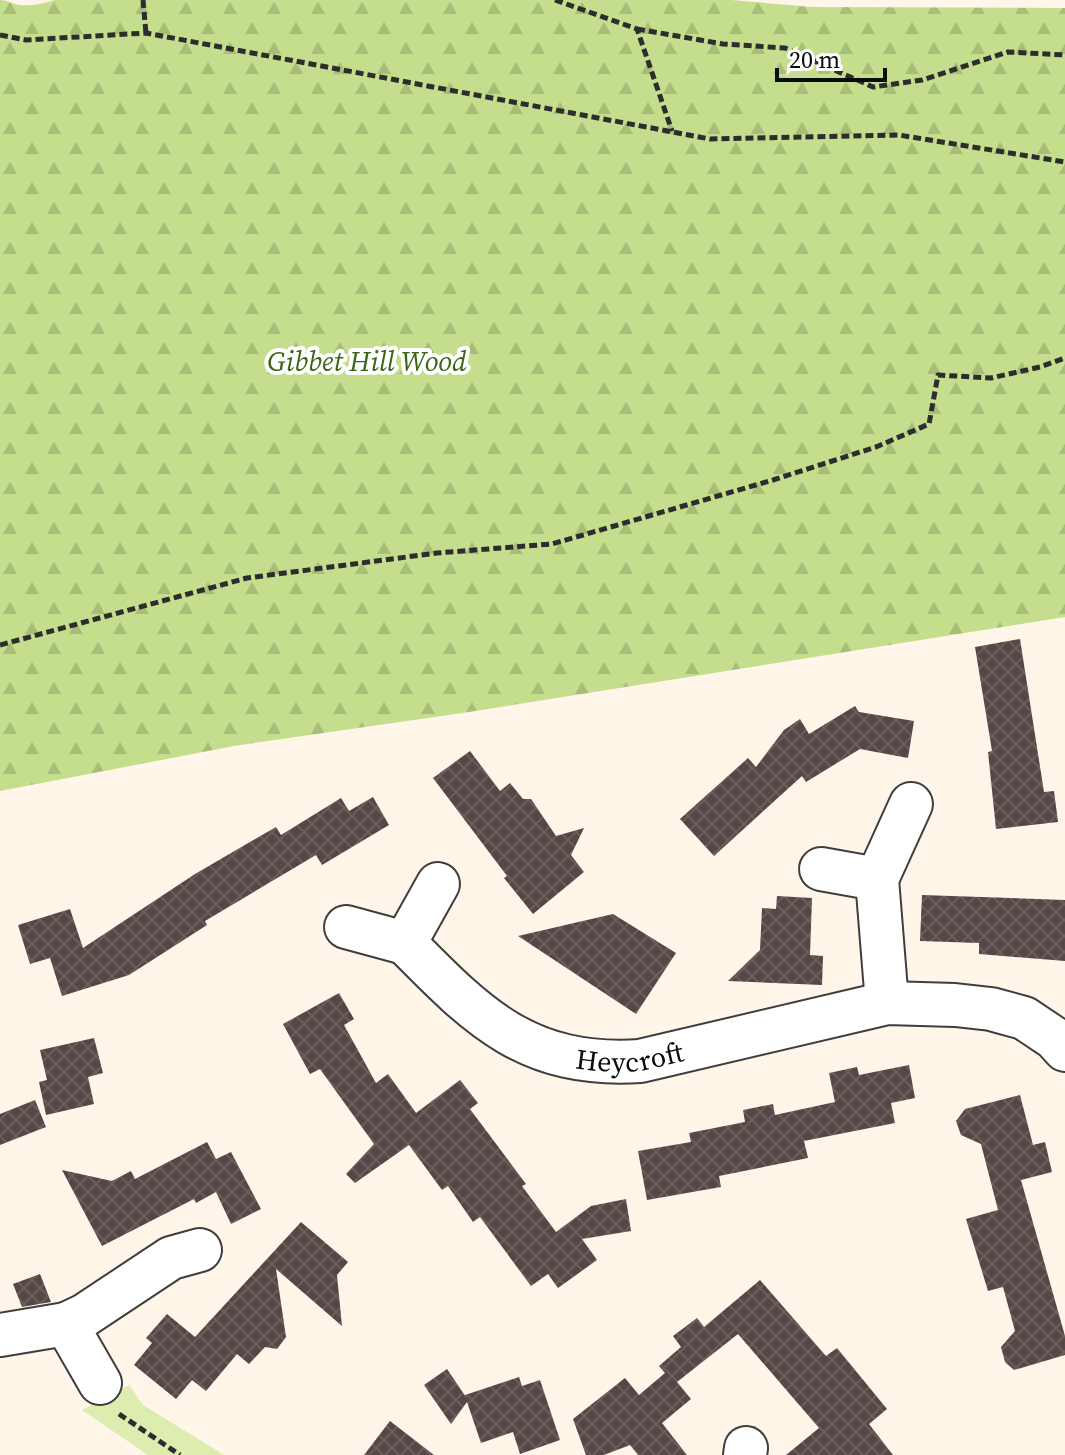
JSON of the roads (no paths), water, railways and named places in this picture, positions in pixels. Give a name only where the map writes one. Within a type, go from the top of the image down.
[{"type":"street","points":[[887,1003],[877,879],[911,804]]},
{"type":"street","points":[[821,869],[877,879]]},
{"type":"street","points":[[405,943],[438,884]]},
{"type":"street","name":"Heycroft","points":[[346,927],[405,943],[464,1002],[501,1031],[549,1053],[607,1063],[640,1061],[887,1003],[991,1009],[1024,1018],[1054,1038],[1065,1050]]},
{"type":"street","points":[[0,1335],[66,1324],[85,1315],[171,1258],[200,1250]]},
{"type":"street","points":[[66,1324],[100,1383]]},
{"type":"park label","name":"Gibbet Hill Wood","points":[[367,361]]}]
